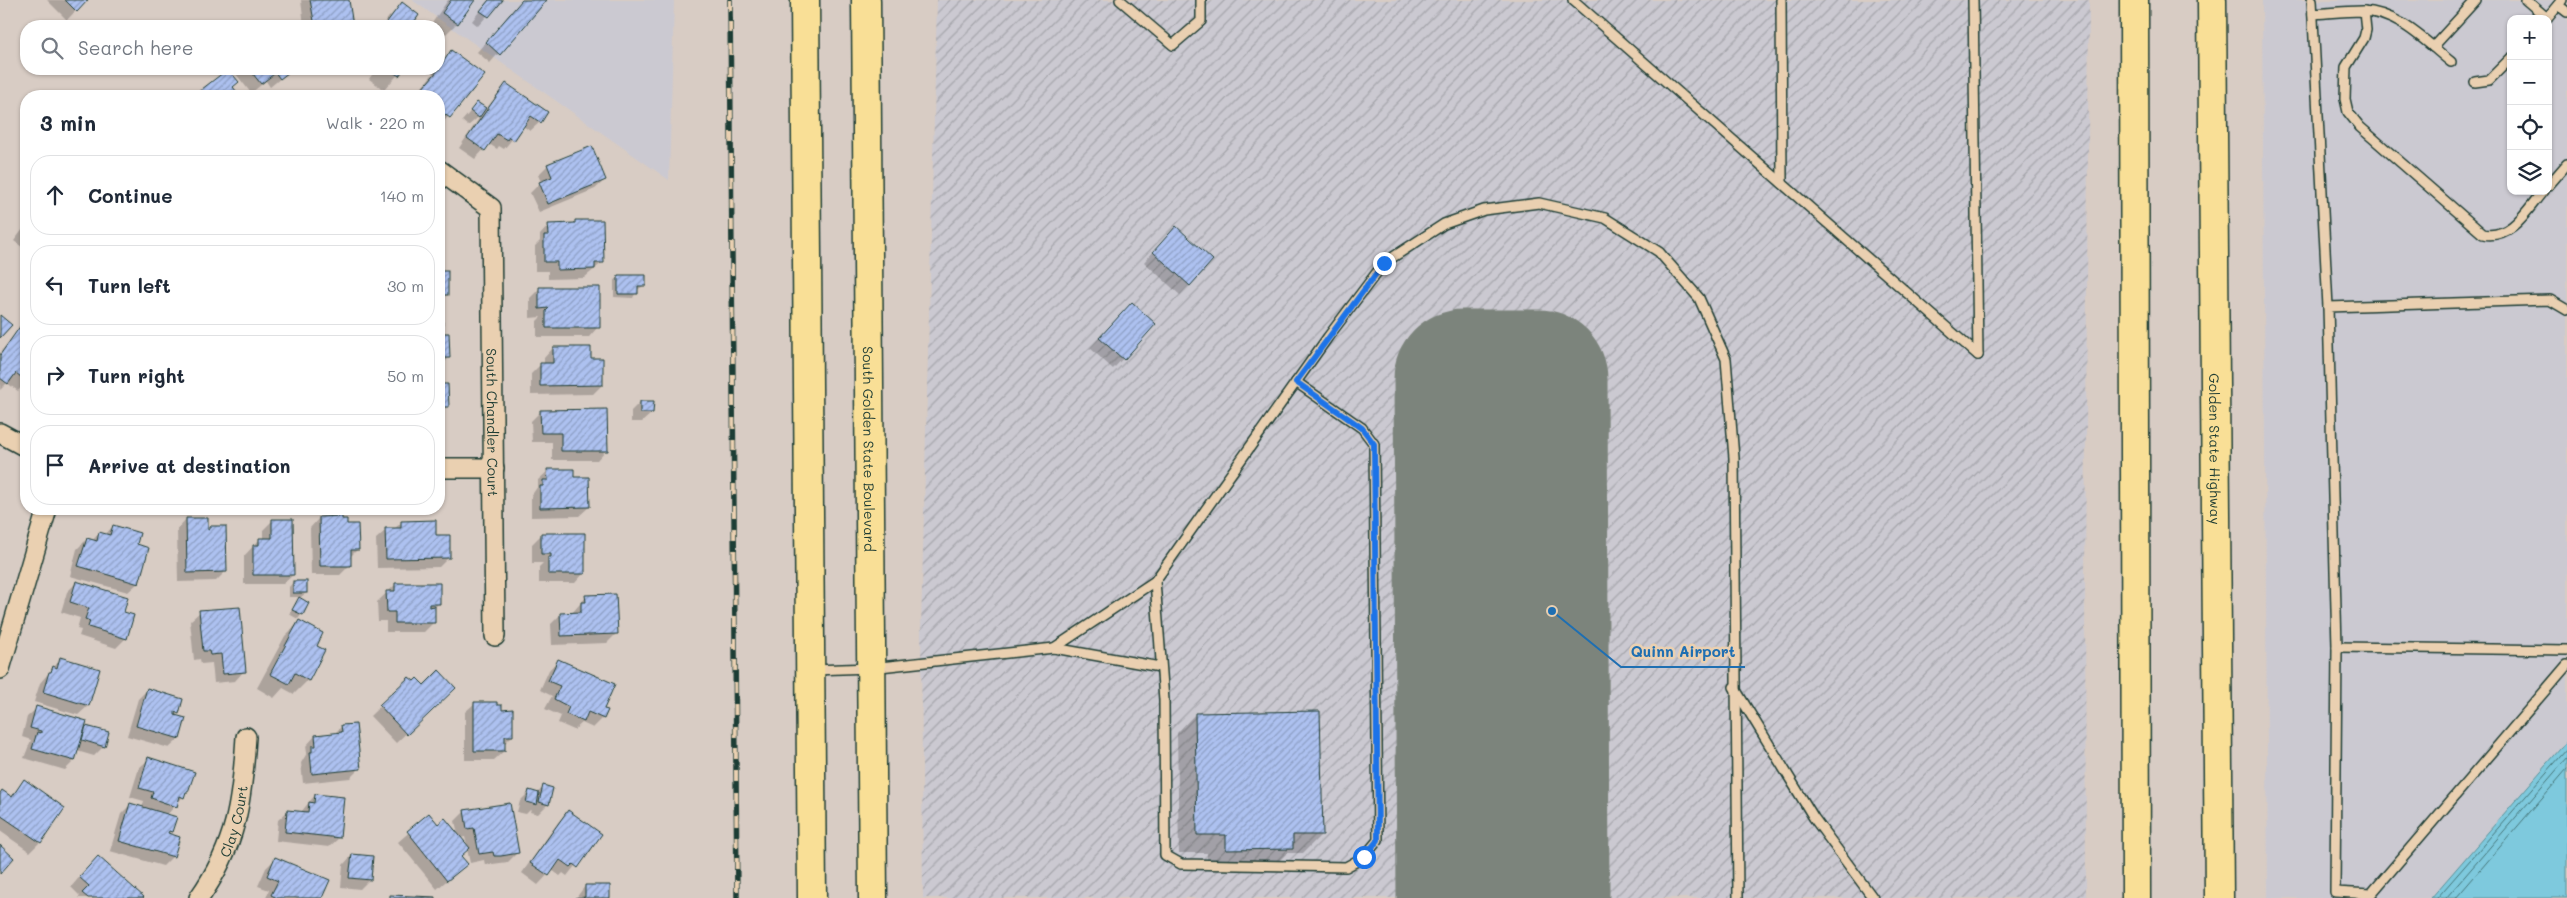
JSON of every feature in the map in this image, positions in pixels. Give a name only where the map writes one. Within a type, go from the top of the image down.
[{"type":"main road","points":[[805,0],[812,898]]},
{"type":"main road","name":"South Golden State Boulevard","points":[[866,0],[873,898]]},
{"type":"main road","points":[[2134,0],[2136,898]]},
{"type":"main road","name":"Golden State Highway","points":[[2212,0],[2219,898]]},
{"type":"street","name":"South Chandler Court","points":[[445,174],[491,208],[495,636]]},
{"type":"street","points":[[0,433],[20,444]]},
{"type":"street","points":[[445,468],[494,468]]},
{"type":"street","points":[[0,669],[44,515]]},
{"type":"street","name":"Clay Court","points":[[199,898],[217,868],[234,830],[243,786],[246,737]]},
{"type":"lane","points":[[1120,0],[1172,45],[1201,21],[1201,0]]},
{"type":"lane","points":[[1573,0],[1978,354],[1973,0]]},
{"type":"lane","points":[[1587,0],[1587,12]]},
{"type":"lane","points":[[1781,0],[1782,183]]},
{"type":"lane","points":[[2312,0],[2328,307],[2337,647],[2335,892],[2372,894],[2567,665]]},
{"type":"lane","points":[[2433,47],[2476,0]]},
{"type":"lane","points":[[2526,0],[2543,15]]},
{"type":"lane","points":[[2549,15],[2560,2],[2567,12]]},
{"type":"lane","points":[[2312,14],[2364,11],[2389,17],[2406,25],[2451,62]]},
{"type":"lane","points":[[2364,11],[2366,30],[2364,38],[2346,67],[2345,99],[2348,112],[2360,127],[2482,234],[2491,236],[2512,228],[2541,195]]},
{"type":"lane","points":[[2475,82],[2489,80],[2509,60]]},
{"type":"lane","points":[[2552,181],[2567,164]]},
{"type":"lane","points":[[1054,648],[1155,581],[1296,382],[1384,263],[1444,224],[1484,210],[1539,204],[1605,218],[1659,252],[1700,298],[1726,358],[1734,458],[1734,686],[1738,898]]},
{"type":"lane","points":[[2328,307],[2550,300],[2567,310]]},
{"type":"lane","points":[[1155,581],[1164,700],[1165,854],[1181,864],[1346,867],[1364,857],[1378,840],[1374,444],[1362,428],[1296,382]]},
{"type":"lane","points":[[2337,647],[2567,650]]},
{"type":"lane","points":[[810,670],[871,668],[1054,648],[1160,667]]},
{"type":"lane","points":[[1734,686],[1814,818],[1873,898]]},
{"type":"shaded area","points":[[412,0],[674,0],[669,180],[445,23],[445,20],[440,20]]},
{"type":"shaded area","points":[[937,0],[2089,0],[2085,579],[2086,898],[923,898],[921,629]]},
{"type":"shaded area","points":[[2262,0],[2567,0],[2567,741],[2431,898],[2268,898]]},
{"type":"water","points":[[2567,741],[2567,898],[2431,898]]},
{"type":"building","points":[[65,0],[88,0],[77,12]]},
{"type":"building","points":[[310,0],[349,0],[352,20],[314,20]]},
{"type":"building","points":[[451,0],[475,0],[458,24],[442,13]]},
{"type":"building","points":[[489,0],[503,0],[489,17],[480,11]]},
{"type":"building","points":[[522,0],[547,0],[500,55],[486,42]]},
{"type":"building","points":[[402,2],[419,15],[416,20],[388,20]]},
{"type":"building","points":[[451,50],[485,75],[450,118],[445,114],[445,90],[421,90],[434,75],[445,75],[445,60]]},
{"type":"building","points":[[220,75],[233,75],[239,82],[233,87],[235,90],[201,90]]},
{"type":"building","points":[[254,75],[273,75],[261,84]]},
{"type":"building","points":[[277,75],[285,75],[280,79]]},
{"type":"building","points":[[506,83],[548,112],[541,123],[531,116],[514,141],[509,137],[507,140],[497,134],[485,151],[467,138]]},
{"type":"building","points":[[477,102],[486,108],[479,118],[470,111]]},
{"type":"building","points":[[592,146],[606,180],[548,204],[539,182],[552,177],[547,164]]},
{"type":"building","points":[[575,220],[603,220],[604,263],[595,263],[595,269],[557,270],[557,262],[544,262],[544,235],[549,235],[548,224],[575,223]]},
{"type":"building","points":[[1176,226],[1213,260],[1190,286],[1153,252]]},
{"type":"building","points":[[445,271],[448,271],[448,295],[445,295]]},
{"type":"building","points":[[618,275],[646,275],[646,286],[638,286],[638,294],[618,294]]},
{"type":"building","points":[[539,287],[600,287],[600,328],[546,328],[546,311],[549,308],[539,309]]},
{"type":"building","points":[[1132,302],[1156,324],[1124,360],[1099,338]]},
{"type":"building","points":[[0,315],[12,325],[0,338]]},
{"type":"building","points":[[20,327],[20,376],[16,373],[8,384],[0,378],[0,355]]},
{"type":"building","points":[[445,333],[449,333],[450,358],[445,358]]},
{"type":"building","points":[[553,347],[591,347],[591,358],[603,358],[603,385],[540,386],[540,363],[553,363]]},
{"type":"building","points":[[445,384],[448,384],[449,407],[445,407]]},
{"type":"building","points":[[640,401],[654,401],[653,413],[640,413]]},
{"type":"building","points":[[607,409],[608,451],[561,451],[561,433],[541,433],[540,410]]},
{"type":"building","points":[[547,469],[574,469],[574,477],[589,477],[590,507],[540,508],[540,486],[543,486],[543,480],[548,480]]},
{"type":"building","points":[[342,516],[342,519],[347,519],[347,524],[358,524],[359,550],[351,550],[351,566],[320,566],[319,517]]},
{"type":"building","points":[[186,518],[208,518],[208,530],[210,526],[226,526],[227,572],[187,573]]},
{"type":"building","points":[[272,519],[293,519],[294,575],[253,575],[253,545],[259,545],[259,538],[272,538]]},
{"type":"building","points":[[436,520],[436,535],[450,535],[450,558],[386,559],[385,528],[401,528],[401,521]]},
{"type":"building","points":[[113,525],[140,533],[137,544],[149,548],[139,584],[78,566],[87,538],[97,541],[99,532],[110,535]]},
{"type":"building","points":[[541,533],[585,533],[585,574],[548,574],[548,557],[551,557],[551,554],[541,554]]},
{"type":"building","points":[[76,581],[128,597],[124,612],[134,615],[127,639],[88,627],[90,621],[85,619],[89,608],[70,602]]},
{"type":"building","points":[[293,581],[307,581],[307,593],[293,593]]},
{"type":"building","points":[[395,583],[440,583],[440,604],[429,604],[429,607],[435,606],[435,623],[395,623],[395,612],[387,612],[386,591],[395,591]]},
{"type":"building","points":[[616,594],[618,634],[561,636],[560,613],[581,612],[581,602],[586,602],[585,595]]},
{"type":"building","points":[[299,597],[309,603],[303,615],[292,610]]},
{"type":"building","points":[[240,607],[246,672],[223,674],[221,654],[210,655],[209,651],[203,651],[199,610]]},
{"type":"building","points":[[299,620],[323,633],[317,646],[325,650],[309,681],[295,673],[289,684],[270,674]]},
{"type":"building","points":[[60,657],[100,669],[89,706],[43,692],[49,672],[51,672],[53,666],[57,668]]},
{"type":"building","points":[[558,659],[615,684],[604,709],[608,710],[604,719],[588,712],[584,722],[566,714],[569,707],[554,699],[560,686],[548,681]]},
{"type":"building","points":[[439,670],[456,688],[407,735],[379,705],[409,677],[414,681],[417,678],[424,685]]},
{"type":"building","points":[[147,688],[183,699],[179,714],[175,712],[175,715],[186,718],[180,739],[136,726]]},
{"type":"building","points":[[474,702],[497,702],[497,705],[502,705],[502,710],[513,709],[513,736],[505,736],[505,751],[474,751]]},
{"type":"building","points":[[36,706],[87,721],[75,761],[32,749],[37,732],[41,733],[41,731],[30,728]]},
{"type":"building","points":[[1320,711],[1323,835],[1293,835],[1293,849],[1226,850],[1226,835],[1197,835],[1195,713]]},
{"type":"building","points":[[356,724],[361,769],[312,774],[310,752],[312,752],[312,746],[316,746],[315,735],[342,732],[341,725]]},
{"type":"building","points":[[86,726],[109,732],[105,747],[82,740]]},
{"type":"building","points":[[148,757],[195,772],[188,792],[186,792],[184,798],[180,796],[177,807],[151,798],[153,792],[139,788]]},
{"type":"building","points":[[24,779],[65,808],[41,843],[0,815],[0,793],[2,790],[12,797]]},
{"type":"building","points":[[543,785],[553,788],[549,805],[539,802]]},
{"type":"building","points":[[529,790],[539,793],[537,805],[526,802]]},
{"type":"building","points":[[315,794],[344,797],[340,838],[285,832],[287,810],[308,812],[309,802],[314,803]]},
{"type":"building","points":[[130,803],[177,817],[172,832],[169,831],[168,833],[180,837],[174,857],[119,841]]},
{"type":"building","points":[[510,803],[519,853],[501,856],[494,856],[493,852],[479,854],[474,828],[467,829],[464,810]]},
{"type":"building","points":[[568,810],[602,834],[578,868],[573,864],[570,867],[560,860],[549,876],[530,863]]},
{"type":"building","points":[[429,813],[438,824],[445,818],[470,848],[461,856],[468,864],[447,881],[407,831]]},
{"type":"building","points":[[0,845],[14,858],[0,874]]},
{"type":"building","points":[[352,854],[373,856],[371,880],[349,878]]},
{"type":"building","points":[[98,856],[144,897],[88,898],[82,893],[89,886],[79,877]]},
{"type":"building","points":[[275,857],[330,880],[322,898],[277,898],[271,895],[278,881],[267,876]]},
{"type":"building","points":[[585,885],[610,885],[610,898],[575,898],[585,897]]},
{"type":"building","points":[[390,895],[435,897],[435,898],[390,898]]},
{"type":"runway","points":[[1466,898],[1463,379],[1538,379],[1540,898]]},
{"type":"railway","points":[[730,0],[737,898]]},
{"type":"place","name":"Quinn Airport","points":[[1552,611]]},
{"type":"route","points":[[1364,857],[1378,840],[1374,444],[1362,428],[1296,382],[1384,263]]}]
